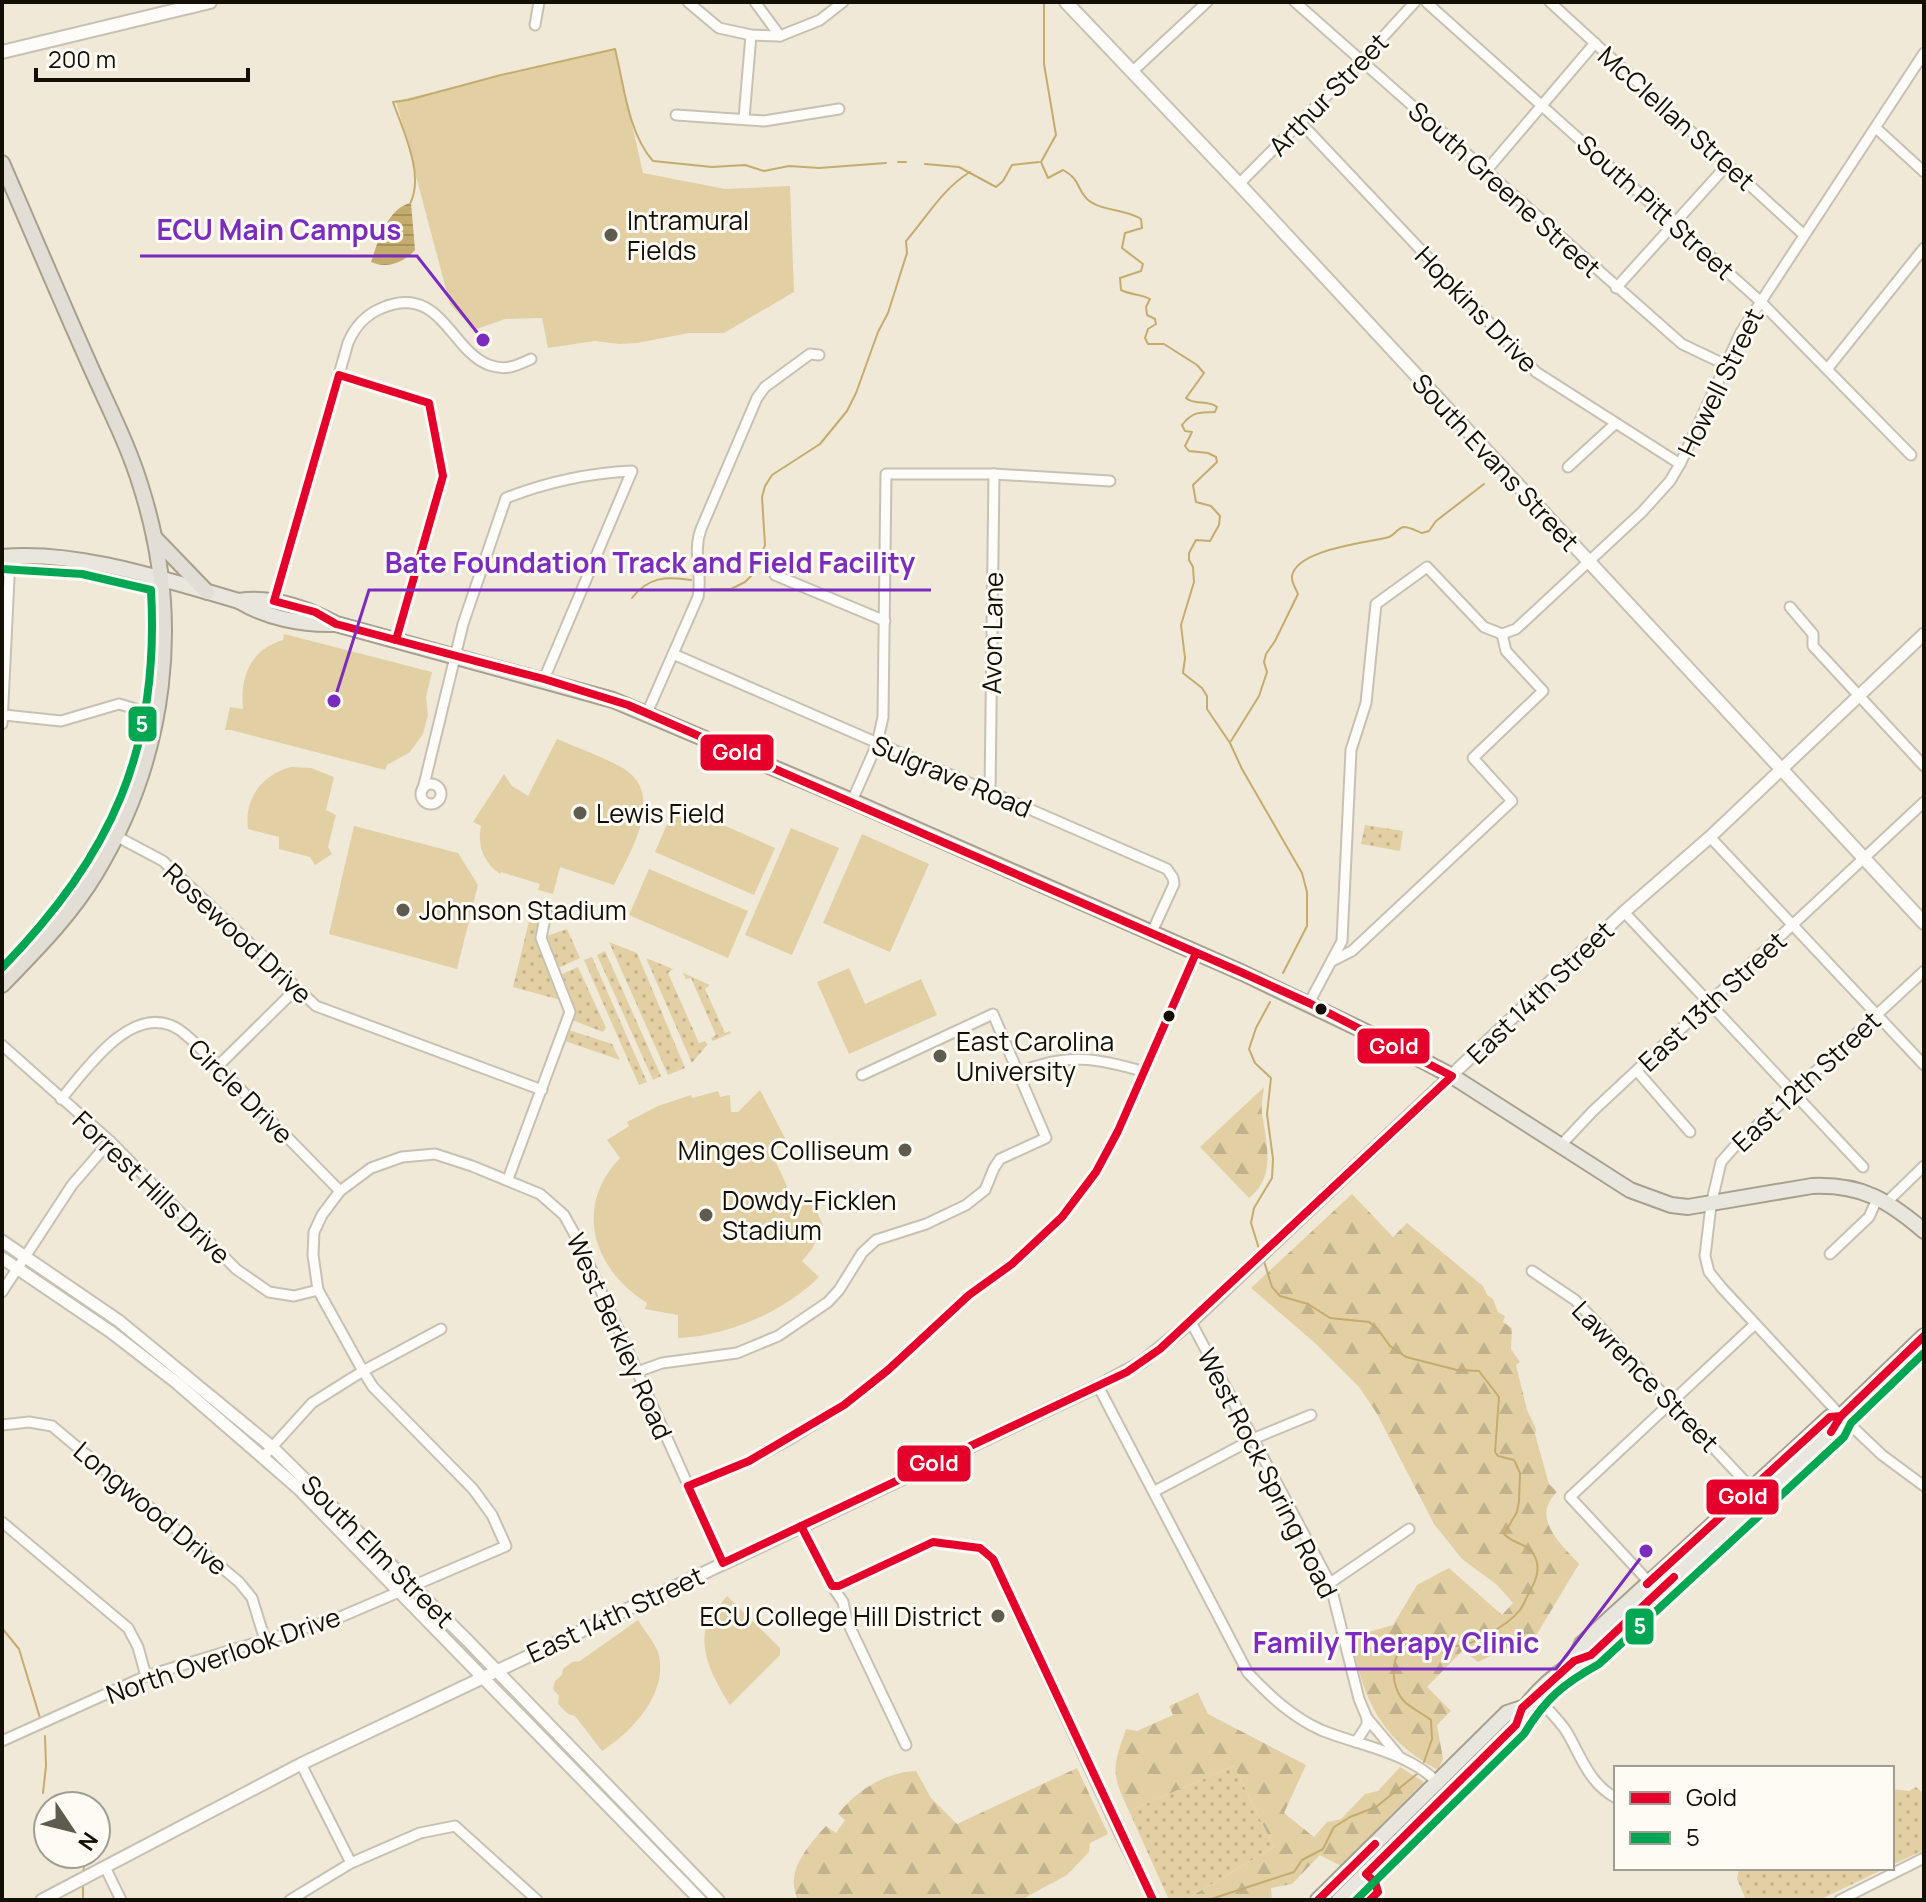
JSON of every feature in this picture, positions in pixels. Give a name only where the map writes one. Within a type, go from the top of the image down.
[{"type":"highway","points":[[2,163],[133,463],[154,536],[162,580],[165,643],[156,715],[140,778],[116,836],[95,875],[70,910],[2,985]]},
{"type":"highway","points":[[154,536],[207,592]]},
{"type":"main road","points":[[2,52],[210,2]]},
{"type":"main road","name":"South Evans Street","points":[[1066,2],[1239,184],[1924,923]]},
{"type":"main road","points":[[6,557],[84,562],[239,601],[256,611],[311,624],[336,624]]},
{"type":"main road","points":[[239,601],[259,598],[315,612],[336,624],[544,679],[647,713],[1309,1003],[1452,1076],[1630,1190],[1671,1205],[1688,1207],[1821,1185],[1848,1187],[1882,1200],[1924,1231]]},
{"type":"main road","points":[[1318,1900],[1360,1869],[1443,1787],[1507,1713],[1522,1708],[1574,1661],[1591,1655],[1836,1428],[1841,1416],[1924,1336]]},
{"type":"main road","points":[[1574,1661],[1582,1644],[1649,1582],[1830,1417],[1841,1416]]},
{"type":"main road","points":[[1674,1577],[1673,1569],[1697,1539]]},
{"type":"main road","points":[[1339,1900],[1360,1869]]},
{"type":"street","points":[[535,25],[539,2]]},
{"type":"street","points":[[688,2],[719,28],[751,35],[780,36],[820,20],[843,2]]},
{"type":"street","points":[[755,2],[780,36]]},
{"type":"street","points":[[1133,71],[1207,2]]},
{"type":"street","name":"South Greene Street","points":[[1295,2],[1682,344],[1724,364]]},
{"type":"street","name":"Arthur Street","points":[[1239,184],[1415,2]]},
{"type":"street","name":"South Pitt Street","points":[[1426,2],[1760,301],[1911,455]]},
{"type":"street","name":"McClellan Street","points":[[1550,2],[1804,235]]},
{"type":"street","points":[[744,118],[751,35]]},
{"type":"street","points":[[1486,171],[1595,43]]},
{"type":"street","name":"Howell Street","points":[[1502,634],[1516,629],[1657,497],[1680,464],[1724,364],[1760,301],[1924,53]]},
{"type":"street","points":[[676,115],[764,121],[839,109]]},
{"type":"street","name":"Hopkins Drive","points":[[1301,123],[1536,372],[1680,464]]},
{"type":"street","points":[[1876,128],[1924,172]]},
{"type":"street","points":[[1616,288],[1728,164]]},
{"type":"street","points":[[1828,368],[1924,248]]},
{"type":"street","points":[[274,601],[353,330],[367,315],[392,303],[416,305],[445,322],[473,355],[487,365],[512,368],[531,359]]},
{"type":"street","points":[[647,713],[695,606],[700,588],[695,550],[701,529],[757,398],[765,387],[810,354],[819,355]]},
{"type":"street","points":[[339,375],[429,403],[443,476],[396,641]]},
{"type":"street","points":[[1568,467],[1616,423]]},
{"type":"street","points":[[430,768],[441,795],[433,803],[424,801],[421,795],[463,624],[506,498],[564,480],[632,471],[544,679]]},
{"type":"street","points":[[852,801],[877,744],[883,717],[886,474],[994,474],[1110,481]]},
{"type":"street","name":"Avon Lane","points":[[990,792],[994,474]]},
{"type":"street","points":[[6,557],[3,720],[61,721],[119,704],[156,715]]},
{"type":"street","points":[[1309,1003],[1342,941],[1351,750],[1366,703],[1376,604],[1427,567],[1484,627],[1502,634],[1506,651],[1543,691],[1473,758],[1512,801],[1357,945],[1332,961]]},
{"type":"street","points":[[775,575],[885,621]]},
{"type":"street","points":[[1790,607],[1813,634],[1813,646],[1924,766]]},
{"type":"street","name":"East 14th Street","points":[[112,1863],[301,1764],[1098,1386],[1142,1362],[1191,1322],[1624,912],[1710,837],[1924,634]]},
{"type":"street","name":"Sulgrave Road","points":[[673,654],[1167,869],[1174,884],[1152,932]]},
{"type":"street","points":[[423,789],[430,784],[436,785]]},
{"type":"street","name":"East 13th Street","points":[[1561,1145],[1924,802]]},
{"type":"street","name":"Rosewood Drive","points":[[116,836],[163,861],[316,1006],[542,1090]]},
{"type":"street","points":[[1710,837],[1924,1065]]},
{"type":"street","points":[[508,1179],[570,1012],[541,938],[547,908]]},
{"type":"street","points":[[1624,912],[1863,1167]]},
{"type":"street","points":[[1342,941],[1357,945]]},
{"type":"street","points":[[688,1486],[772,1449],[844,1405],[903,1357],[969,1295],[1028,1250],[1062,1217],[1096,1172],[1118,1131],[1196,953]]},
{"type":"street","name":"East 12th Street","points":[[1923,1483],[1882,1455],[1841,1416],[1754,1325],[1709,1272],[1705,1256],[1711,1205],[1721,1162],[1924,971]]},
{"type":"street","points":[[217,1067],[296,989]]},
{"type":"street","points":[[637,1372],[662,1363],[737,1353],[778,1336],[809,1317],[834,1296],[862,1253],[876,1240],[937,1220],[966,1205],[982,1193],[1000,1159],[1046,1138],[993,1014],[862,1075]]},
{"type":"street","name":"Circle Drive","points":[[61,1099],[119,1035],[133,1026],[148,1023],[171,1025],[196,1044],[340,1191]]},
{"type":"street","name":"Forrest Hills Drive","points":[[2,1045],[110,1141],[236,1269],[269,1292],[294,1296],[318,1290]]},
{"type":"street","points":[[1019,1073],[1047,1062],[1074,1059],[1108,1062],[1145,1072]]},
{"type":"street","points":[[1637,1071],[1690,1132]]},
{"type":"street","points":[[2,1292],[72,1185],[110,1141]]},
{"type":"street","name":"West Berkley Road","points":[[318,1290],[313,1255],[314,1232],[340,1191],[371,1168],[402,1157],[435,1154],[508,1179],[549,1200],[569,1222],[723,1563]]},
{"type":"street","points":[[1830,1254],[1869,1217],[1882,1200],[1924,1166]]},
{"type":"street","name":"South Elm Street","points":[[2,1241],[119,1321],[414,1586],[558,1734],[700,1900]]},
{"type":"street","name":"South Elm Street","points":[[2,1258],[181,1378]]},
{"type":"street","name":"Lawrence Street","points":[[1532,1271],[1575,1300],[1752,1489]]},
{"type":"street","points":[[318,1290],[363,1371]]},
{"type":"street","points":[[111,1332],[119,1321]]},
{"type":"street","name":"West Rock Spring Road","points":[[1191,1322],[1330,1583],[1359,1699],[1367,1718],[1400,1758]]},
{"type":"street","points":[[1649,1582],[1570,1497],[1754,1325]]},
{"type":"street","points":[[268,1452],[312,1403],[441,1329]]},
{"type":"street","name":"North Overlook Drive","points":[[2,1741],[146,1676],[338,1618],[506,1546],[492,1515],[473,1489],[373,1387],[363,1371]]},
{"type":"street","points":[[1098,1386],[1248,1673],[1281,1706],[1320,1729],[1400,1758],[1443,1787]]},
{"type":"street","points":[[1155,1491],[1255,1438],[1311,1415]]},
{"type":"street","name":"Longwood Drive","points":[[2,1425],[29,1422],[52,1426],[239,1582],[252,1598],[265,1640]]},
{"type":"street","name":"South Elm Street","points":[[335,1516],[400,1592],[548,1744],[718,1900]]},
{"type":"street","points":[[2,1522],[128,1628],[138,1647],[146,1676]]},
{"type":"street","points":[[801,1526],[843,1602],[847,1621],[906,1745]]},
{"type":"street","points":[[1330,1583],[1409,1529]]},
{"type":"street","points":[[832,1586],[839,1586],[933,1542],[980,1548],[993,1559],[1153,1900]]},
{"type":"street","points":[[1535,1696],[1567,1733],[1584,1767],[1605,1792],[1614,1797]]},
{"type":"street","points":[[1356,1742],[1367,1725],[1367,1718]]},
{"type":"street","points":[[548,1744],[558,1734]]},
{"type":"street","points":[[301,1764],[351,1863]]},
{"type":"street","points":[[290,1900],[351,1863],[420,1833],[455,1826],[537,1900]]},
{"type":"street","points":[[1840,1900],[1924,1858]]},
{"type":"street","points":[[1360,1869],[1375,1882],[1378,1892],[1370,1900]]},
{"type":"street","name":"East 14th Street","points":[[42,1900],[99,1870]]},
{"type":"street","points":[[106,1870],[121,1900]]},
{"type":"street","points":[[687,1887],[697,1878]]},
{"type":"green space","name":"Intramural Fields","points":[[615,49],[643,173],[725,189],[790,186],[794,292],[724,333],[689,333],[637,343],[595,341],[548,348],[542,318],[505,319],[474,330],[450,304],[396,101]]},
{"type":"green space","points":[[284,634],[432,672],[423,734],[410,752],[387,765],[385,770],[225,730],[230,707],[243,709],[243,687],[249,667],[262,651],[283,640]]},
{"type":"green space","name":"Lewis Field","points":[[557,739],[621,767],[635,778],[642,792],[644,807],[636,840],[614,885],[560,867],[553,894],[538,890],[540,884],[500,874],[483,853],[481,826],[473,822],[504,774],[512,786],[528,796]]},
{"type":"green space","points":[[291,767],[311,768],[334,777],[326,810],[336,815],[328,847],[332,854],[315,865],[310,857],[279,849],[279,837],[248,829],[249,808],[257,789],[271,775]]},
{"type":"green space","points":[[676,804],[775,848],[754,895],[655,852]]},
{"type":"green space","points":[[1365,825],[1403,831],[1400,851],[1361,844]]},
{"type":"green space","name":"Johnson Stadium","points":[[354,826],[458,853],[478,885],[457,969],[329,934]]},
{"type":"green space","points":[[791,828],[839,848],[792,955],[745,935]]},
{"type":"green space","points":[[862,834],[929,864],[890,952],[823,923]]},
{"type":"green space","points":[[649,869],[748,911],[728,958],[629,915]]},
{"type":"green space","points":[[531,913],[540,916],[537,939],[564,1001],[513,987]]},
{"type":"green space","points":[[567,929],[580,958],[558,968],[544,937]]},
{"type":"green space","points":[[609,942],[637,953],[685,1068],[668,1075]]},
{"type":"green space","points":[[605,951],[661,1076],[653,1080],[597,955]]},
{"type":"green space","points":[[592,957],[647,1082],[639,1085],[584,960]]},
{"type":"green space","points":[[646,958],[673,969],[668,973],[699,1043],[705,1041],[707,1045],[692,1063]]},
{"type":"green space","points":[[578,967],[606,1028],[603,1032],[572,1020],[575,1008],[560,975]]},
{"type":"green space","points":[[849,968],[865,1004],[921,979],[937,1015],[849,1054],[817,982]]},
{"type":"green space","points":[[683,973],[710,985],[705,989],[725,1033],[731,1033],[713,1041],[711,1038],[716,1035],[691,978],[686,979]]},
{"type":"green space","points":[[569,1030],[612,1044],[620,1060],[565,1041]]},
{"type":"green space","points":[[1264,1087],[1262,1110],[1268,1158],[1263,1180],[1249,1198],[1200,1147]]},
{"type":"green space","name":"Dowdy-Ficklen Stadium","points":[[760,1090],[789,1146],[783,1150],[779,1141],[780,1147],[771,1152],[787,1186],[785,1202],[798,1206],[813,1204],[823,1225],[812,1249],[802,1261],[819,1277],[789,1301],[754,1320],[716,1333],[678,1338],[678,1315],[645,1309],[647,1303],[613,1273],[602,1255],[594,1216],[597,1197],[605,1177],[620,1158],[607,1140],[629,1126],[627,1122],[658,1106],[691,1095],[692,1098],[718,1091],[720,1097],[730,1095],[731,1112],[738,1112]]},
{"type":"green space","points":[[1352,1194],[1393,1237],[1407,1223],[1483,1286],[1498,1312],[1505,1316],[1503,1322],[1512,1328],[1511,1349],[1520,1362],[1516,1365],[1527,1410],[1536,1429],[1549,1484],[1557,1492],[1549,1502],[1547,1521],[1557,1539],[1579,1564],[1537,1634],[1478,1662],[1463,1650],[1427,1687],[1451,1711],[1437,1725],[1443,1759],[1438,1770],[1402,1745],[1377,1715],[1362,1680],[1351,1637],[1393,1625],[1417,1585],[1449,1568],[1502,1615],[1513,1603],[1497,1585],[1462,1559],[1434,1524],[1376,1412],[1359,1387],[1316,1344],[1251,1288]]},
{"type":"green space","points":[[727,1596],[780,1648],[780,1655],[730,1705],[710,1668],[704,1637],[710,1618]]},
{"type":"green space","points":[[638,1620],[658,1652],[659,1682],[636,1722],[602,1751],[575,1716],[568,1714],[558,1704],[559,1696],[553,1689],[555,1681],[572,1662],[580,1661]]},
{"type":"green space","points":[[1198,1693],[1208,1714],[1306,1765],[1284,1813],[1314,1837],[1327,1822],[1341,1819],[1365,1794],[1378,1791],[1400,1767],[1424,1782],[1341,1866],[1320,1855],[1292,1884],[1271,1888],[1272,1900],[1185,1900],[1274,1847],[1234,1766],[1129,1811],[1116,1779],[1118,1753],[1126,1729],[1137,1731],[1173,1715],[1169,1706]]},
{"type":"green space","points":[[1234,1766],[1274,1847],[1185,1900],[1169,1900],[1129,1811]]},
{"type":"green space","points":[[1077,1768],[1108,1834],[1090,1843],[1089,1852],[1067,1875],[1021,1900],[798,1900],[794,1879],[806,1851],[826,1826],[836,1833],[845,1820],[838,1814],[863,1790],[883,1779],[916,1771],[931,1798],[957,1824]]},
{"type":"green space","points":[[1916,1787],[1924,1794],[1924,1850],[1894,1864],[1894,1789],[1909,1791]]},
{"type":"green space","points":[[1739,1870],[1882,1870],[1819,1900],[1746,1900],[1737,1879]]},
{"type":"shaded area","points":[[411,203],[415,250],[394,264],[371,262],[390,219],[403,206]]},
{"type":"waterway","points":[[1044,4],[1044,64],[1056,135],[1041,162],[1048,178],[1063,170],[1073,177],[1093,203],[1141,219],[1142,228],[1125,233],[1122,248],[1143,264],[1141,271],[1120,278],[1121,290],[1150,299],[1146,307],[1147,315],[1155,319],[1156,324],[1148,329],[1145,338],[1148,344],[1164,344],[1204,373],[1186,398],[1217,407],[1215,412],[1193,415],[1182,425],[1185,431],[1192,432],[1185,446],[1189,451],[1216,457],[1217,462],[1193,485],[1196,502],[1211,506],[1220,516],[1219,525],[1210,541],[1196,540],[1189,553],[1194,582],[1181,625],[1185,658],[1183,673],[1207,696],[1207,709],[1230,743],[1302,873],[1307,892],[1307,926],[1283,973]]},
{"type":"waterway","points":[[410,204],[414,192],[414,166],[393,102],[615,49],[632,123],[653,161],[712,167],[745,165],[764,171],[789,166],[819,168],[886,163]]},
{"type":"waterway","points":[[898,162],[906,162]]},
{"type":"waterway","points":[[925,164],[959,167],[996,187],[1012,165],[1039,162]]},
{"type":"waterway","points":[[711,589],[731,589],[754,573],[765,545],[762,497],[765,486],[772,475],[820,444],[847,411],[888,313],[907,253],[906,241],[943,195],[970,172]]},
{"type":"waterway","points":[[1231,741],[1259,696],[1267,672],[1264,662],[1266,654],[1298,594],[1292,578],[1297,567],[1319,553],[1389,537],[1404,527],[1422,533],[1429,531],[1436,521],[1484,484]]},
{"type":"waterway","points":[[632,598],[651,582],[673,578],[691,580]]},
{"type":"waterway","points":[[1260,1252],[1251,1223],[1254,1208],[1272,1178],[1273,1159],[1267,1114],[1271,1078],[1255,1063],[1249,1049],[1270,1002]]},
{"type":"waterway","points":[[1263,1258],[1272,1287],[1280,1296],[1308,1304],[1330,1318],[1369,1322],[1390,1346],[1406,1357],[1457,1370],[1479,1371],[1499,1397],[1495,1452],[1498,1456],[1514,1460],[1520,1473],[1517,1512],[1504,1534],[1531,1551],[1536,1560],[1537,1575],[1520,1609],[1489,1634],[1455,1646],[1430,1638],[1413,1639],[1399,1651],[1394,1669],[1396,1688],[1406,1703],[1431,1720],[1432,1739],[1424,1762]]},
{"type":"waterway","points":[[2,1628],[19,1649],[40,1718]]},
{"type":"waterway","points":[[43,1790],[45,1736]]},
{"type":"waterway","points":[[1208,1900],[1294,1872],[1302,1860],[1323,1849],[1334,1827],[1376,1807],[1417,1774]]},
{"type":"waterway","points":[[83,1883],[83,1900]]},
{"type":"transit line","name":"Gold","points":[[339,375],[429,403],[443,476],[396,640],[336,624],[315,612],[274,601],[339,375]]},
{"type":"transit line","name":"5","points":[[2,569],[82,574],[151,590],[152,648],[147,701],[137,750],[121,796],[100,840],[73,883],[2,968]]},
{"type":"transit line","name":"Gold","points":[[396,640],[628,705],[1243,973],[1452,1076],[1160,1349],[1127,1372],[723,1563],[688,1486],[749,1461],[844,1405],[888,1370],[969,1295],[1012,1264],[1062,1217],[1096,1172],[1118,1131],[1196,953]]},
{"type":"transit line","name":"Gold","points":[[1831,1432],[1841,1416],[1924,1336]]},
{"type":"transit line","name":"5","points":[[1356,1900],[1524,1734],[1556,1693],[1599,1664],[1844,1437],[1851,1423],[1924,1353]]},
{"type":"transit line","name":"Gold","points":[[1647,1584],[1830,1417],[1841,1416]]},
{"type":"transit line","name":"Gold","points":[[801,1526],[832,1586],[839,1586],[933,1542],[980,1548],[993,1559],[1153,1900]]},
{"type":"transit line","name":"Gold","points":[[1370,1900],[1378,1892],[1375,1882],[1366,1874],[1516,1725],[1522,1708],[1574,1661],[1591,1655],[1674,1577]]},
{"type":"transit line","name":"Gold","points":[[1318,1900],[1375,1844]]},
{"type":"place","name":"Intramural Fields","points":[[611,235]]},
{"type":"place","name":"ECU Main Campus","points":[[483,340]]},
{"type":"place","name":"Bate Foundation Track and Field Facility","points":[[334,701]]},
{"type":"place","name":"Lewis Field","points":[[580,813]]},
{"type":"place","name":"Johnson Stadium","points":[[403,910]]},
{"type":"place","name":"East Carolina University","points":[[940,1056]]},
{"type":"place","name":"Minges Colliseum","points":[[905,1150]]},
{"type":"place","name":"Dowdy-Ficklen Stadium","points":[[706,1215]]},
{"type":"place","name":"Family Therapy Clinic","points":[[1646,1551]]},
{"type":"place","name":"ECU College Hill District","points":[[998,1616]]}]
